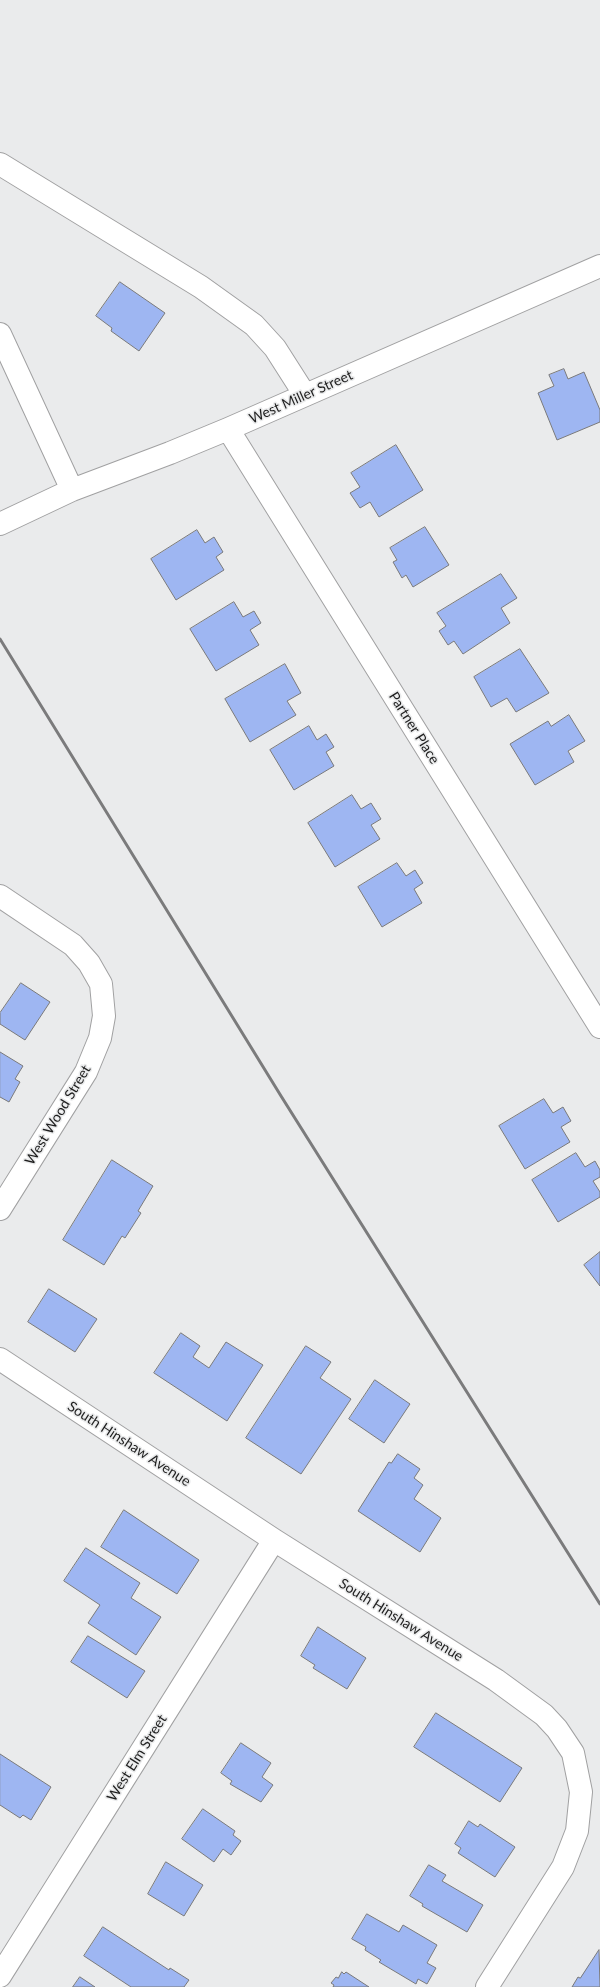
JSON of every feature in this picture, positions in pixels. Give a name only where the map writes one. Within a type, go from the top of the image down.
[{"type":"street","points":[[0,164],[200,287],[254,325],[275,348],[305,395]]},
{"type":"street","name":"West Miller Street","points":[[0,524],[72,490],[170,453],[228,429],[600,266]]},
{"type":"street","points":[[0,334],[72,490]]},
{"type":"street","name":"Partner Place","points":[[228,429],[600,1027]]},
{"type":"street","name":"West Wood Street","points":[[0,896],[73,945],[89,963],[101,984],[104,1016],[100,1038],[86,1072],[0,1209]]},
{"type":"street","name":"South Hinshaw Avenue","points":[[0,1359],[274,1540],[496,1680],[544,1715],[557,1729],[573,1753],[581,1792],[577,1831],[563,1867],[487,1987]]},
{"type":"street","name":"West Elm Street","points":[[0,1976],[274,1540]]},
{"type":"building","points":[[120,282],[165,313],[139,351],[111,331],[112,328],[96,316]]},
{"type":"building","points":[[564,369],[568,379],[584,372],[600,410],[600,422],[557,440],[538,393],[554,386],[549,375]]},
{"type":"building","points":[[396,445],[423,490],[379,517],[370,502],[360,508],[350,493],[360,487],[351,473]]},
{"type":"building","points":[[425,527],[449,565],[413,587],[406,575],[402,578],[393,562],[397,560],[390,548]]},
{"type":"building","points":[[197,530],[205,543],[214,537],[223,552],[216,557],[224,570],[176,600],[151,559]]},
{"type":"building","points":[[501,574],[517,598],[501,608],[510,623],[463,654],[454,641],[448,645],[439,631],[446,626],[437,613]]},
{"type":"building","points":[[234,602],[243,617],[254,611],[261,623],[250,630],[259,645],[216,671],[190,629]]},
{"type":"building","points":[[520,649],[549,693],[516,712],[507,698],[491,707],[474,677]]},
{"type":"building","points":[[285,664],[301,693],[287,701],[296,715],[250,742],[225,699]]},
{"type":"building","points":[[569,715],[585,741],[568,751],[574,762],[535,785],[510,744],[548,721],[551,726]]},
{"type":"building","points":[[309,726],[317,740],[326,734],[334,747],[326,752],[334,766],[294,790],[270,750]]},
{"type":"building","points":[[352,795],[361,809],[371,803],[381,819],[371,825],[380,839],[335,867],[308,823]]},
{"type":"building","points":[[397,863],[406,876],[415,870],[423,883],[414,889],[422,903],[382,927],[358,887]]},
{"type":"building","points":[[21,983],[50,1002],[25,1040],[0,1024],[0,1013]]},
{"type":"building","points":[[0,1052],[23,1066],[15,1079],[20,1082],[9,1102],[0,1097]]},
{"type":"building","points":[[544,1099],[553,1113],[563,1107],[571,1121],[561,1127],[570,1142],[525,1169],[499,1126]]},
{"type":"building","points":[[576,1153],[585,1167],[595,1161],[600,1170],[600,1177],[593,1181],[600,1192],[600,1197],[558,1222],[532,1180]]},
{"type":"building","points":[[112,1160],[153,1186],[138,1211],[141,1213],[125,1238],[122,1236],[104,1265],[63,1240]]},
{"type":"building","points":[[600,1252],[600,1286],[584,1265]]},
{"type":"building","points":[[49,1289],[97,1319],[75,1352],[28,1322]]},
{"type":"building","points":[[181,1333],[200,1346],[193,1357],[209,1368],[226,1342],[263,1365],[227,1421],[154,1373]]},
{"type":"building","points":[[306,1346],[331,1362],[320,1378],[351,1399],[301,1474],[246,1438]]},
{"type":"building","points":[[375,1380],[410,1404],[384,1443],[349,1419]]},
{"type":"building","points":[[398,1454],[420,1469],[414,1478],[423,1485],[414,1499],[441,1518],[420,1552],[358,1511],[389,1462],[391,1463]]},
{"type":"building","points":[[124,1510],[199,1560],[177,1594],[101,1547]]},
{"type":"building","points":[[86,1548],[140,1583],[131,1598],[161,1617],[136,1655],[88,1623],[100,1605],[64,1581]]},
{"type":"building","points":[[318,1627],[366,1658],[347,1689],[313,1668],[315,1665],[301,1656]]},
{"type":"building","points":[[88,1636],[145,1671],[127,1698],[71,1662]]},
{"type":"building","points":[[436,1713],[522,1768],[500,1802],[414,1747]]},
{"type":"building","points":[[241,1743],[271,1763],[262,1777],[273,1785],[261,1802],[230,1784],[232,1781],[221,1773]]},
{"type":"building","points":[[0,1754],[51,1787],[31,1820],[23,1815],[20,1818],[0,1805]]},
{"type":"building","points":[[203,1809],[235,1831],[233,1835],[241,1841],[231,1855],[223,1849],[214,1862],[182,1839]]},
{"type":"building","points":[[469,1821],[478,1827],[480,1824],[515,1847],[495,1877],[458,1853],[461,1848],[455,1844]]},
{"type":"building","points":[[166,1862],[203,1885],[184,1916],[148,1894]]},
{"type":"building","points":[[429,1865],[446,1875],[442,1881],[483,1905],[467,1932],[422,1906],[423,1904],[410,1896]]},
{"type":"building","points":[[367,1914],[399,1932],[403,1925],[437,1945],[427,1963],[436,1968],[427,1984],[418,1979],[416,1984],[379,1962],[381,1960],[365,1950],[366,1947],[352,1939]]},
{"type":"building","points":[[103,1927],[169,1970],[170,1968],[189,1980],[184,1987],[131,1987],[84,1956]]},
{"type":"building","points":[[599,1950],[600,1987],[572,1987],[578,1977],[580,1978]]},
{"type":"building","points":[[342,1972],[344,1974],[346,1972],[369,1987],[333,1987],[334,1985],[331,1983],[336,1977],[338,1978]]},
{"type":"building","points":[[80,1977],[95,1987],[73,1987]]},
{"type":"railway","points":[[0,639],[281,1096],[600,1604]]}]
